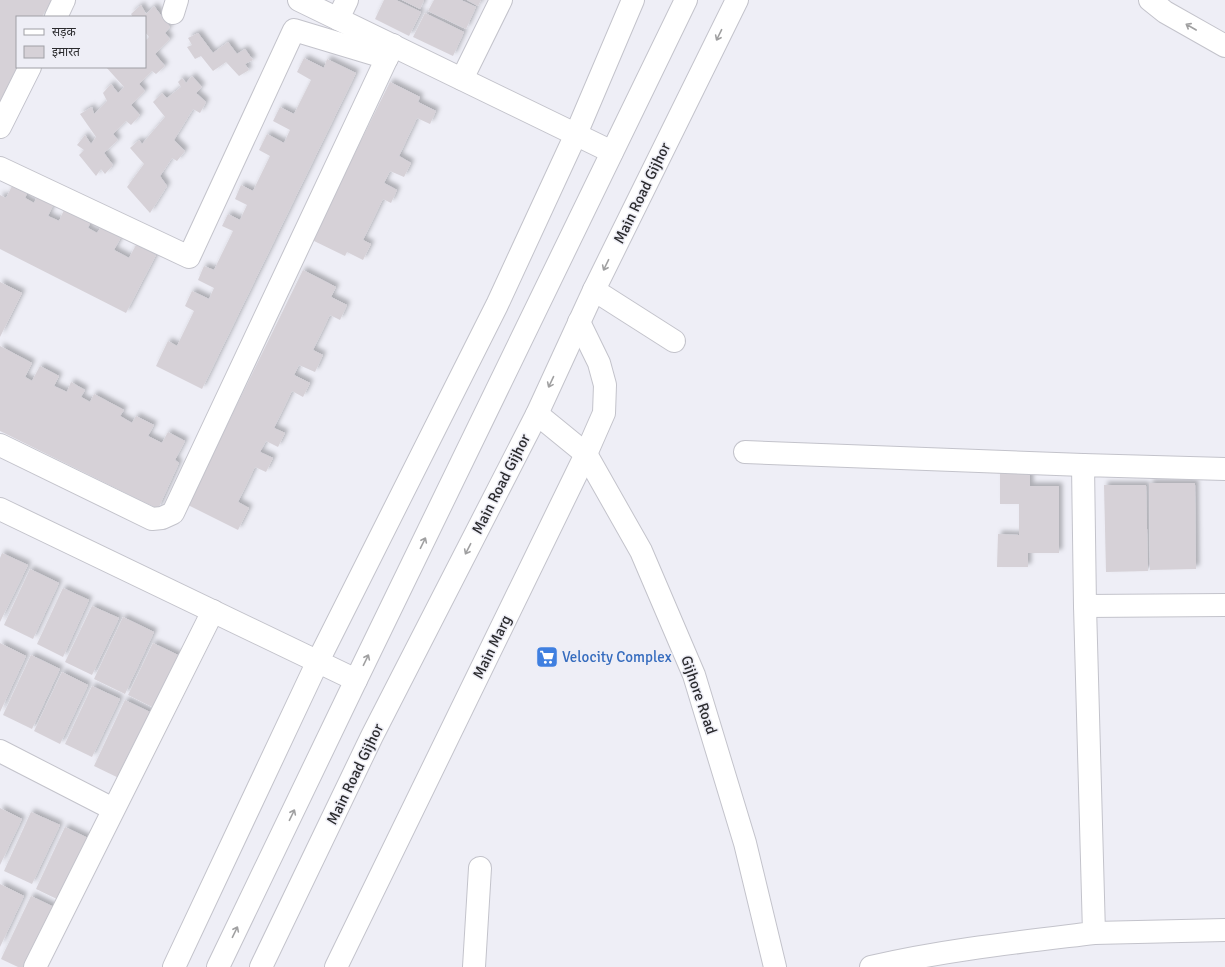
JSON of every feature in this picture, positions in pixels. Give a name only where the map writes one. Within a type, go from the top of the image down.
[{"type":"street","points":[[56,16],[64,0]]},
{"type":"street","points":[[299,0],[343,9],[390,52]]},
{"type":"street","points":[[462,79],[501,0]]},
{"type":"street","points":[[174,967],[318,661],[496,305],[576,134],[633,0]]},
{"type":"street","points":[[218,967],[686,0]]},
{"type":"street","name":"Main Road Gijhor","points":[[261,967],[372,736],[537,414],[594,290],[737,0]]},
{"type":"street","points":[[1150,0],[1165,12],[1225,46]]},
{"type":"street","points":[[0,168],[189,257],[294,30],[390,52],[462,79],[612,152]]},
{"type":"street","points":[[0,445],[152,519],[162,518],[173,513],[390,52]]},
{"type":"street","points":[[0,127],[30,68]]},
{"type":"street","points":[[594,290],[674,341]]},
{"type":"street","name":"Main Marg","points":[[336,967],[586,454],[604,413],[605,385],[599,363],[579,322]]},
{"type":"street","name":"Gijhore Road","points":[[537,414],[586,454],[641,551],[694,675],[745,843],[776,967]]},
{"type":"street","points":[[745,452],[1083,466],[1225,469]]},
{"type":"street","points":[[1083,466],[1085,606],[1094,933]]},
{"type":"street","points":[[0,510],[356,680]]},
{"type":"street","points":[[1085,606],[1225,605]]},
{"type":"street","points":[[35,967],[213,611]]},
{"type":"street","points":[[0,751],[113,809]]},
{"type":"street","points":[[474,967],[480,868]]},
{"type":"street","points":[[871,967],[899,960],[958,950],[1094,933],[1225,930]]},
{"type":"building","points":[[0,0],[51,0],[43,16],[16,16],[16,68],[18,68],[0,104]]},
{"type":"building","points":[[384,0],[396,0],[421,12],[409,36],[375,19]]},
{"type":"building","points":[[402,0],[424,0],[420,9]]},
{"type":"building","points":[[434,0],[461,0],[476,7],[466,29],[428,11]]},
{"type":"building","points":[[467,0],[481,0],[478,6]]},
{"type":"building","points":[[141,5],[146,14],[154,6],[170,27],[165,33],[170,39],[155,54],[165,66],[156,74],[152,71],[139,84],[145,91],[131,105],[140,115],[131,125],[126,121],[113,134],[118,140],[104,153],[113,165],[105,174],[101,169],[96,176],[79,155],[84,150],[77,145],[85,135],[91,144],[96,137],[80,114],[92,107],[94,114],[107,101],[103,93],[111,84],[118,93],[124,87],[107,68],[146,68],[146,40],[149,37],[146,33],[146,16],[132,16],[131,14]]},
{"type":"building","points":[[425,13],[464,32],[453,56],[413,37]]},
{"type":"building","points":[[198,33],[213,53],[228,42],[237,54],[245,49],[253,60],[245,64],[249,70],[239,76],[226,62],[213,71],[201,56],[195,59],[187,47],[192,45],[188,38]]},
{"type":"building","points":[[304,58],[324,68],[327,59],[356,73],[202,389],[156,366],[168,341],[177,346],[194,311],[185,306],[192,291],[209,299],[214,288],[198,280],[204,266],[214,270],[233,231],[222,226],[228,214],[240,220],[247,205],[235,199],[241,185],[253,191],[270,156],[259,150],[267,134],[284,143],[290,130],[273,121],[280,107],[294,114],[311,80],[297,72]]},
{"type":"building","points":[[192,76],[202,87],[196,93],[206,102],[200,113],[193,109],[174,140],[185,151],[177,161],[172,158],[160,176],[167,186],[150,213],[127,187],[144,164],[130,148],[139,140],[142,144],[165,117],[153,102],[162,93],[167,98],[181,87],[178,82],[182,78],[186,83]]},
{"type":"building","points":[[390,82],[420,97],[418,102],[436,111],[430,124],[417,118],[399,156],[411,163],[404,177],[390,171],[384,183],[397,190],[391,203],[383,199],[363,240],[371,244],[363,260],[347,252],[345,256],[312,240]]},
{"type":"building","points":[[14,182],[29,189],[25,198],[34,203],[38,194],[54,203],[48,216],[59,221],[65,208],[91,221],[88,228],[97,233],[101,227],[121,237],[114,250],[129,258],[136,245],[156,255],[126,313],[0,249],[0,195],[6,198]]},
{"type":"building","points":[[303,270],[336,287],[331,297],[347,305],[340,320],[330,315],[313,350],[323,355],[315,372],[299,365],[294,375],[310,383],[303,397],[292,391],[274,428],[285,433],[278,447],[266,441],[260,452],[273,458],[266,472],[255,467],[238,502],[249,508],[238,530],[188,505]]},
{"type":"building","points":[[0,282],[22,293],[0,337]]},
{"type":"building","points":[[0,346],[32,363],[25,377],[32,381],[40,366],[59,376],[54,386],[67,392],[71,382],[85,390],[81,397],[90,402],[94,394],[124,410],[120,416],[132,423],[136,416],[154,425],[148,436],[162,443],[168,432],[185,441],[175,460],[179,463],[158,509],[0,431]]},
{"type":"building","points":[[1000,471],[1030,472],[1030,486],[1059,486],[1059,553],[1028,553],[1028,567],[997,567],[998,534],[1019,535],[1019,504],[1000,504]]},
{"type":"building","points":[[1149,483],[1195,483],[1196,569],[1150,570]]},
{"type":"building","points":[[1104,485],[1146,485],[1148,571],[1106,572]]},
{"type":"building","points":[[2,553],[28,565],[0,622],[0,558]]},
{"type":"building","points":[[30,569],[59,583],[33,639],[4,625]]},
{"type":"building","points":[[63,588],[89,600],[63,657],[37,644]]},
{"type":"building","points":[[92,606],[119,618],[92,675],[65,662]]},
{"type":"building","points":[[123,617],[154,632],[125,694],[94,679]]},
{"type":"building","points":[[0,643],[26,656],[0,712]]},
{"type":"building","points":[[153,643],[180,656],[156,709],[128,695]]},
{"type":"building","points":[[31,655],[60,669],[32,729],[3,715]]},
{"type":"building","points":[[62,672],[88,685],[60,744],[34,731]]},
{"type":"building","points":[[92,686],[120,699],[92,757],[65,744]]},
{"type":"building","points":[[125,700],[156,715],[125,781],[94,766]]},
{"type":"building","points":[[0,808],[22,819],[0,865]]},
{"type":"building","points":[[31,812],[60,825],[32,884],[4,871]]},
{"type":"building","points":[[65,827],[90,839],[61,901],[36,889]]},
{"type":"building","points":[[0,884],[24,896],[0,947]]},
{"type":"building","points":[[31,896],[58,909],[31,967],[18,967],[1,959]]},
{"type":"place","name":"Velocity Complex","points":[[547,657]]}]
